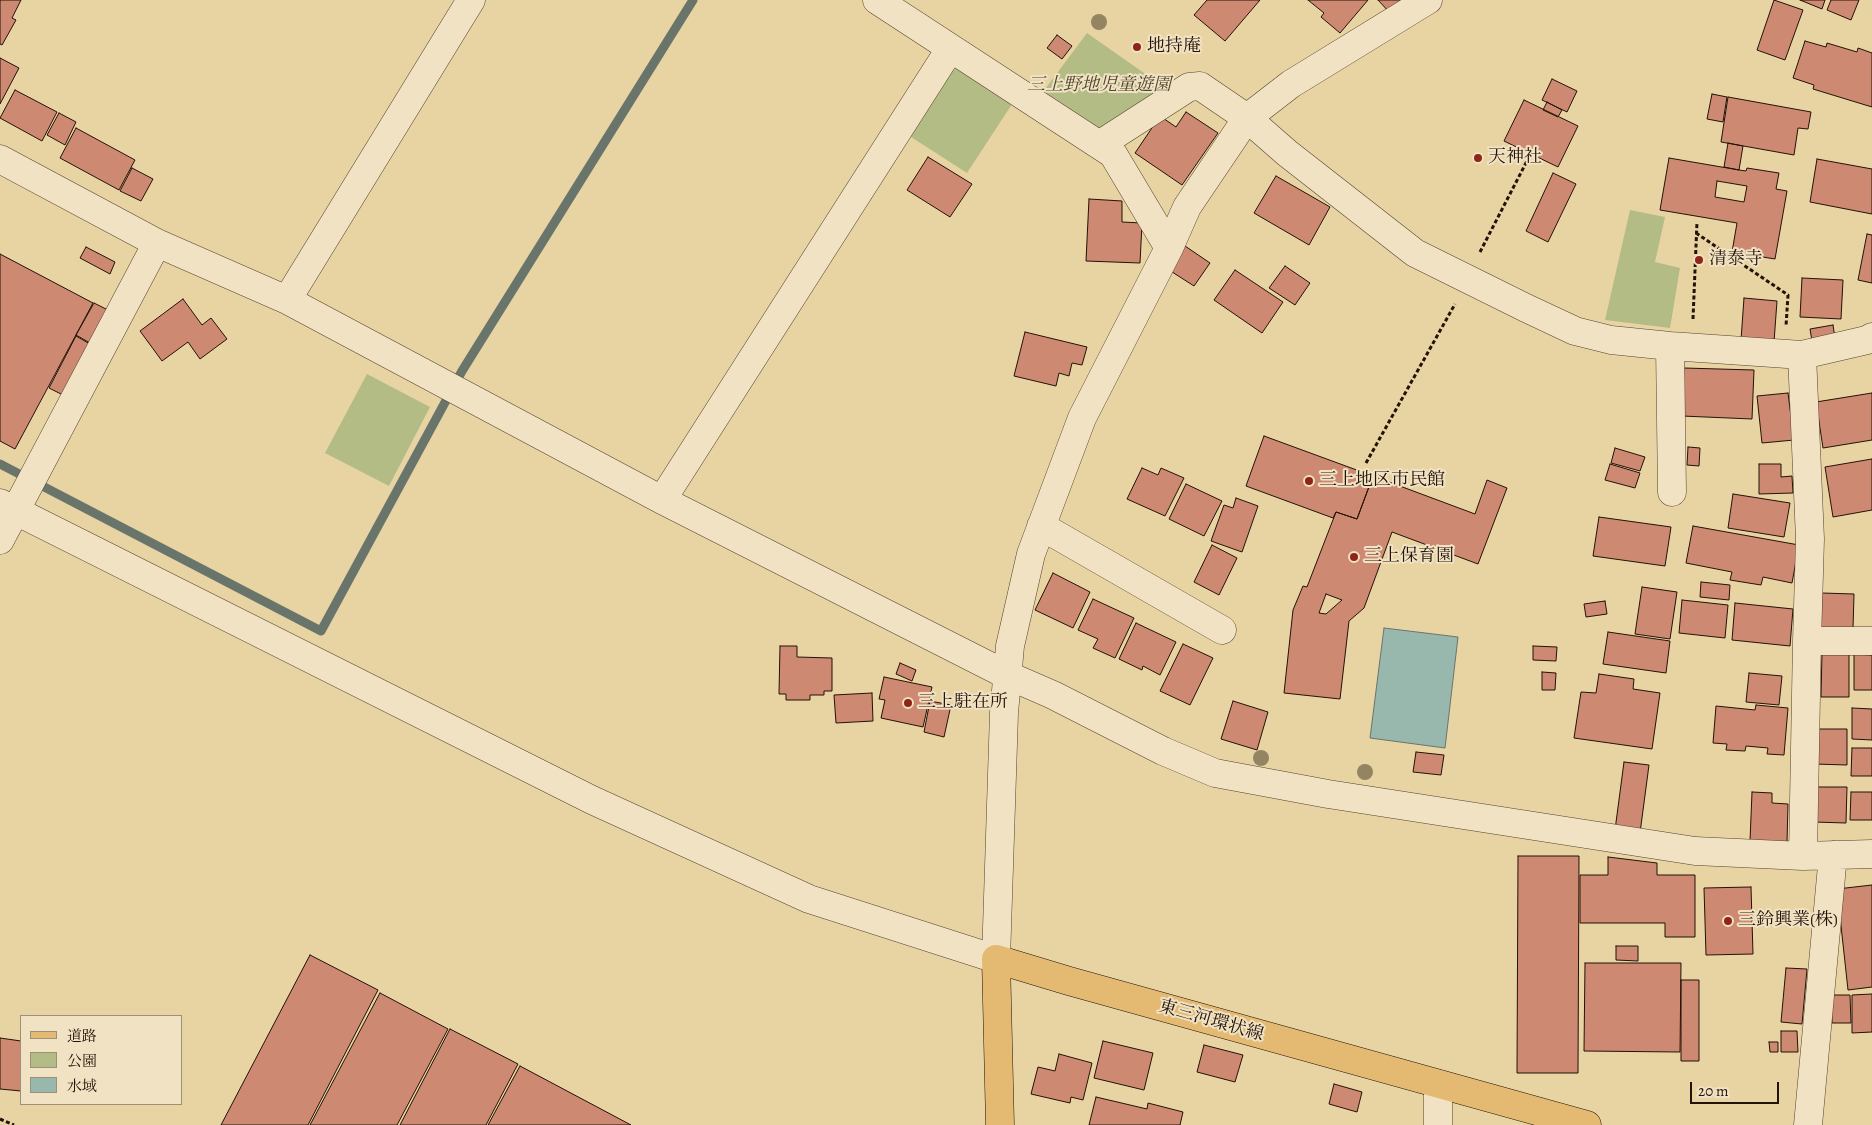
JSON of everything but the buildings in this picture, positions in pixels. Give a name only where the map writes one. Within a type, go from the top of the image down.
[{"type":"main road","name":"東三河環状線","points":[[996,958],[1069,981],[1587,1125]]},
{"type":"main road","points":[[996,958],[1000,1125]]},
{"type":"street","points":[[287,300],[471,0]]},
{"type":"street","points":[[877,0],[1113,154],[1169,248]]},
{"type":"street","points":[[8,507],[584,795],[809,899],[996,958],[1004,713],[1010,646],[1031,554],[1082,418],[1169,248],[1187,207],[1247,118],[1291,84],[1428,0]]},
{"type":"street","points":[[662,500],[950,49]]},
{"type":"street","points":[[1099,145],[1189,87],[1200,86],[1247,118],[1415,253],[1472,270],[1575,330],[1610,340],[1670,346],[1794,344],[1867,340],[1872,337]]},
{"type":"street","points":[[0,159],[157,242],[287,300],[662,500],[1007,675],[1163,751],[1215,773],[1328,794],[1695,851],[1803,856],[1872,854]]},
{"type":"street","points":[[0,540],[8,507],[157,242]]},
{"type":"street","points":[[1794,344],[1810,539],[1803,856]]},
{"type":"street","points":[[1670,346],[1672,492]]},
{"type":"street","points":[[1041,526],[1222,630]]},
{"type":"street","points":[[1807,641],[1872,641]]},
{"type":"street","points":[[1808,1125],[1833,855]]},
{"type":"street","points":[[1438,1084],[1438,1125]]},
{"type":"path","points":[[1366,463],[1472,270],[1528,160]]},
{"type":"path","points":[[1692,319],[1697,222]]},
{"type":"path","points":[[1696,233],[1788,296],[1794,344]]},
{"type":"path","points":[[0,1120],[14,1125]]},
{"type":"green space","name":"三上野地児童遊園","points":[[1087,33],[1171,92],[1105,134],[1043,92]]},
{"type":"green space","points":[[963,68],[1014,101],[967,173],[908,135],[950,70]]},
{"type":"green space","points":[[1630,210],[1665,217],[1655,262],[1680,268],[1670,328],[1605,320]]},
{"type":"green space","points":[[367,374],[430,407],[389,486],[325,453]]},
{"type":"water","points":[[1384,628],[1458,637],[1445,748],[1370,738]]},
{"type":"waterway","points":[[0,464],[321,631],[462,371],[693,0]]},
{"type":"place","name":"地持庵","points":[[1137,47]]},
{"type":"place","name":"天神社","points":[[1478,158]]},
{"type":"place","name":"清泰寺","points":[[1699,260]]},
{"type":"place","name":"三上地区市民館","points":[[1309,481]]},
{"type":"place","name":"三上保育園","points":[[1354,557]]},
{"type":"place","name":"三上駐在所","points":[[908,703]]},
{"type":"place","name":"三鈴興業(株)","points":[[1728,921]]}]
